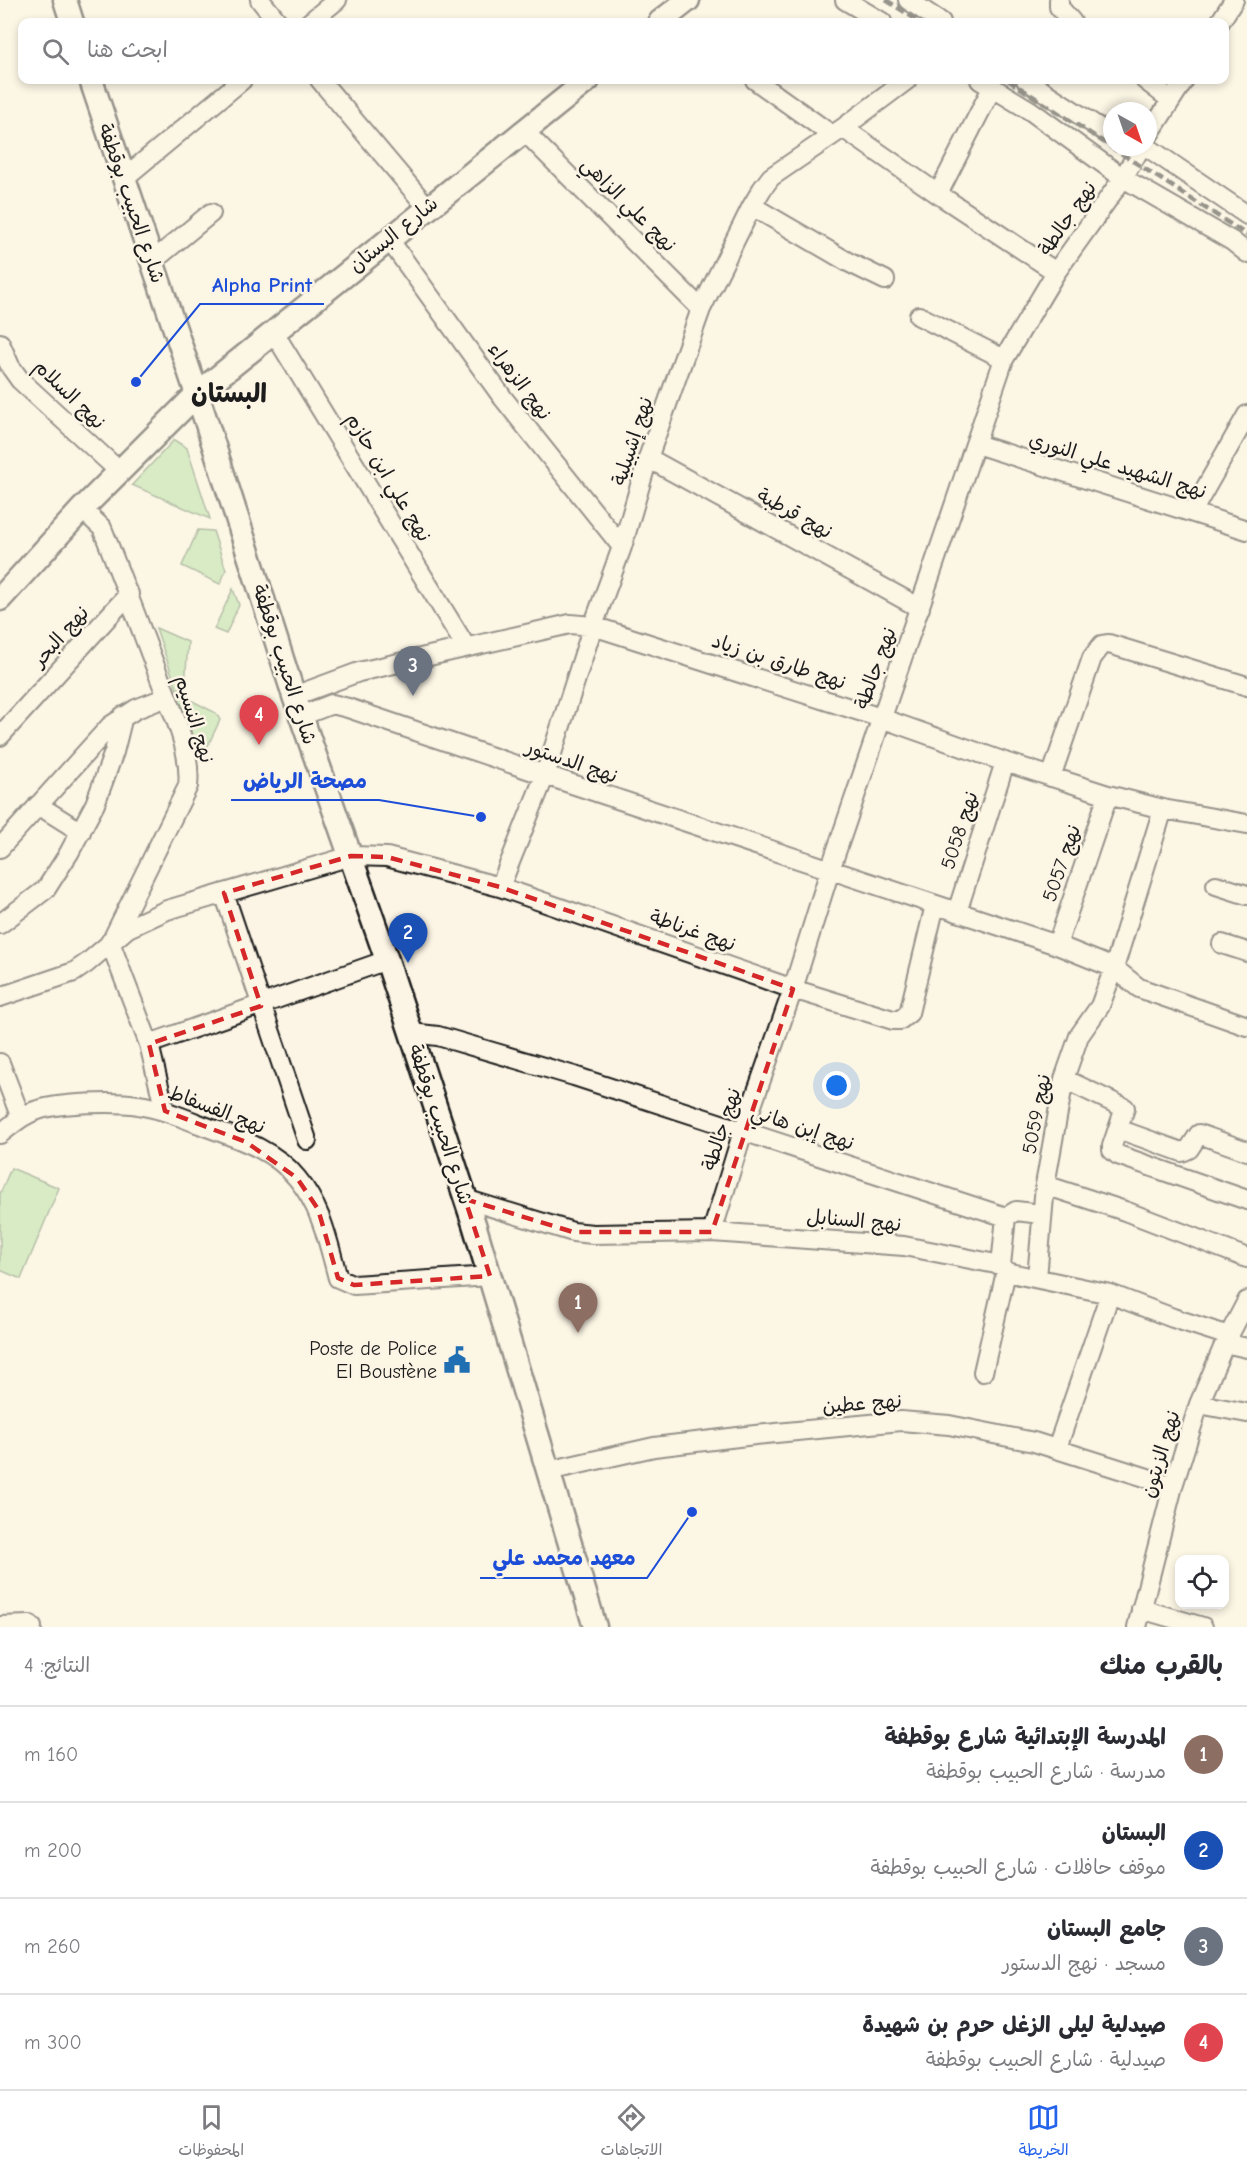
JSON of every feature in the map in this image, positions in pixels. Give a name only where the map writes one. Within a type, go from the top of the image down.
[{"type":"main road","points":[[64,0],[71,18]]},
{"type":"main road","points":[[664,18],[681,2]]},
{"type":"main road","name":"شارع الحبيب بوقطفة","points":[[92,84],[197,394],[298,706],[387,960],[465,1199],[595,1627]]},
{"type":"main road","name":"شارع البستان","points":[[0,599],[82,509],[197,394],[388,238],[583,84]]},
{"type":"street","points":[[261,0],[275,18]]},
{"type":"street","points":[[315,18],[338,0]]},
{"type":"street","points":[[845,0],[875,18]]},
{"type":"street","points":[[908,0],[935,18]]},
{"type":"street","points":[[1059,0],[1059,7],[1069,18]]},
{"type":"street","points":[[1223,18],[1234,0]]},
{"type":"street","points":[[124,178],[237,84]]},
{"type":"street","points":[[323,84],[427,207]]},
{"type":"street","points":[[761,84],[938,194],[1056,272]]},
{"type":"street","name":"نهج إشبيلية","points":[[500,887],[545,775],[593,626],[622,546],[648,458],[701,309],[752,206],[771,177],[902,84]]},
{"type":"street","points":[[938,194],[986,84]]},
{"type":"street","points":[[988,84],[1031,111],[1123,177],[1232,241],[1247,253]]},
{"type":"street","points":[[1032,84],[1103,130]]},
{"type":"street","points":[[1150,84],[1171,100]]},
{"type":"street","points":[[1157,122],[1181,84]]},
{"type":"street","name":"نهج علي الزاهي","points":[[524,131],[701,309]]},
{"type":"street","name":"نهج جالطة","points":[[712,1232],[743,1131],[793,989],[830,870],[1004,359],[1056,272],[1123,177],[1135,156]]},
{"type":"street","points":[[1152,156],[1247,215]]},
{"type":"street","points":[[752,206],[848,262],[885,280]]},
{"type":"street","points":[[153,261],[211,213]]},
{"type":"street","name":"نهج الزهراء","points":[[388,238],[503,398],[622,546]]},
{"type":"street","points":[[919,316],[1004,359]]},
{"type":"street","name":"نهج علي ابن حازم","points":[[273,331],[466,647]]},
{"type":"street","name":"نهج السلام","points":[[0,343],[10,366],[20,380],[119,471]]},
{"type":"street","points":[[1192,512],[1245,423]]},
{"type":"street","name":"نهج الشهيد علي النوري","points":[[976,444],[1247,530]]},
{"type":"street","name":"نهج قرطبة","points":[[648,458],[920,608]]},
{"type":"street","name":"نهج النسيم","points":[[82,509],[102,528],[129,594],[188,760],[188,786],[110,942]]},
{"type":"street","name":"نهج البحر","points":[[0,736],[129,594]]},
{"type":"street","name":"نهج طارق بن زياد","points":[[298,706],[359,672],[570,624],[593,626],[881,718],[1005,762],[1108,795],[1247,824]]},
{"type":"street","points":[[1051,777],[1092,658],[1102,645],[1109,644],[1247,686]]},
{"type":"street","points":[[0,848],[110,726],[136,709],[167,697]]},
{"type":"street","name":"نهج الدستور","points":[[298,706],[332,704],[1057,945],[1114,968],[1139,988],[1247,1026]]},
{"type":"street","points":[[0,924],[46,889],[81,832],[95,804],[114,752],[123,716]]},
{"type":"street","name":"نهج 5058","points":[[957,912],[1005,762]]},
{"type":"street","name":"نهج 5057","points":[[1057,945],[1108,795]]},
{"type":"street","points":[[38,806],[81,832]]},
{"type":"street","name":"نهج 5059","points":[[1037,1278],[1041,1214],[1064,1079],[1079,1036],[1100,1006],[1114,968],[1163,808]]},
{"type":"street","name":"نهج غرناطة","points":[[110,942],[128,928],[167,910],[351,856],[387,857],[500,887],[793,989],[893,1020],[905,1018],[909,1013],[935,905]]},
{"type":"street","points":[[142,881],[143,897],[146,902],[153,908],[167,910]]},
{"type":"street","points":[[1216,885],[1247,895]]},
{"type":"street","points":[[224,893],[308,1140]]},
{"type":"street","points":[[0,997],[74,972],[110,942],[149,1044],[165,1111]]},
{"type":"street","points":[[1222,944],[1247,952]]},
{"type":"street","points":[[149,1044],[387,960]]},
{"type":"street","name":"نهج إبن هاني","points":[[411,1034],[438,1036],[574,1076],[1006,1217],[1017,1211],[1041,1214]]},
{"type":"street","points":[[0,1063],[21,1118]]},
{"type":"street","points":[[1064,1079],[1125,1108],[1112,1146],[1112,1150],[1118,1155],[1247,1200]]},
{"type":"street","name":"نهج الفسفاط","points":[[0,1134],[21,1118],[38,1110],[85,1105],[137,1104],[165,1111],[246,1142],[265,1152],[297,1178],[318,1209],[338,1278],[354,1285],[490,1276]]},
{"type":"street","points":[[1118,1129],[1182,1152],[1189,1149],[1199,1134],[1247,1151]]},
{"type":"street","points":[[1045,1185],[1125,1211],[1247,1258]]},
{"type":"street","name":"نهج السنابل","points":[[465,1199],[573,1232],[592,1234],[712,1232],[904,1246],[1110,1294],[1247,1348]]},
{"type":"street","points":[[983,1372],[1004,1269],[1006,1217]]},
{"type":"street","points":[[1057,1448],[1110,1294]]},
{"type":"street","name":"نهج الزيتون","points":[[1139,1618],[1173,1486],[1199,1404],[1227,1339],[1247,1301]]},
{"type":"street","points":[[1199,1404],[1247,1413]]},
{"type":"street","name":"نهج عطين","points":[[548,1471],[654,1447],[892,1422],[949,1425],[1057,1448],[1173,1486]]},
{"type":"street","points":[[1139,1618],[1203,1627]]},
{"type":"street","points":[[0,1626],[30,1625],[32,1627]]},
{"type":"highlighted area","points":[[351,856],[387,857],[500,887],[793,989],[712,1232],[573,1232],[465,1199],[490,1276],[354,1285],[338,1278],[318,1209],[297,1178],[246,1142],[165,1111],[149,1044],[261,1006],[224,893]]},
{"type":"green space","points":[[174,440],[187,448],[210,519],[132,485]]},
{"type":"green space","points":[[198,530],[213,531],[226,570],[220,584],[182,566]]},
{"type":"green space","points":[[233,589],[239,605],[226,634],[214,629]]},
{"type":"green space","points":[[156,628],[188,642],[185,686],[177,689]]},
{"type":"green space","points":[[177,693],[216,713],[220,720],[201,760]]},
{"type":"green space","points":[[11,1168],[59,1188],[21,1279],[0,1270],[0,1194]]},
{"type":"railway","points":[[886,0],[914,18]]},
{"type":"railway","points":[[1014,84],[1247,235]]},
{"type":"place","name":"Alpha Print","points":[[136,382]]},
{"type":"place","name":"جامع البستان","points":[[413,696]]},
{"type":"place","name":"صيدلية ليلى الزغل حرم بن شهيدة","points":[[259,745]]},
{"type":"place","name":"مصحة الرياض","points":[[481,817]]},
{"type":"place","name":"البستان","points":[[408,963]]},
{"type":"place","name":"المدرسة الإبتدائية شارع بوقطفة","points":[[578,1333]]},
{"type":"place","name":"Poste de Police El Boustène","points":[[457,1360]]},
{"type":"place","name":"معهد محمد علي","points":[[692,1512]]},
{"type":"district","name":"البستان","points":[[229,393]]}]
